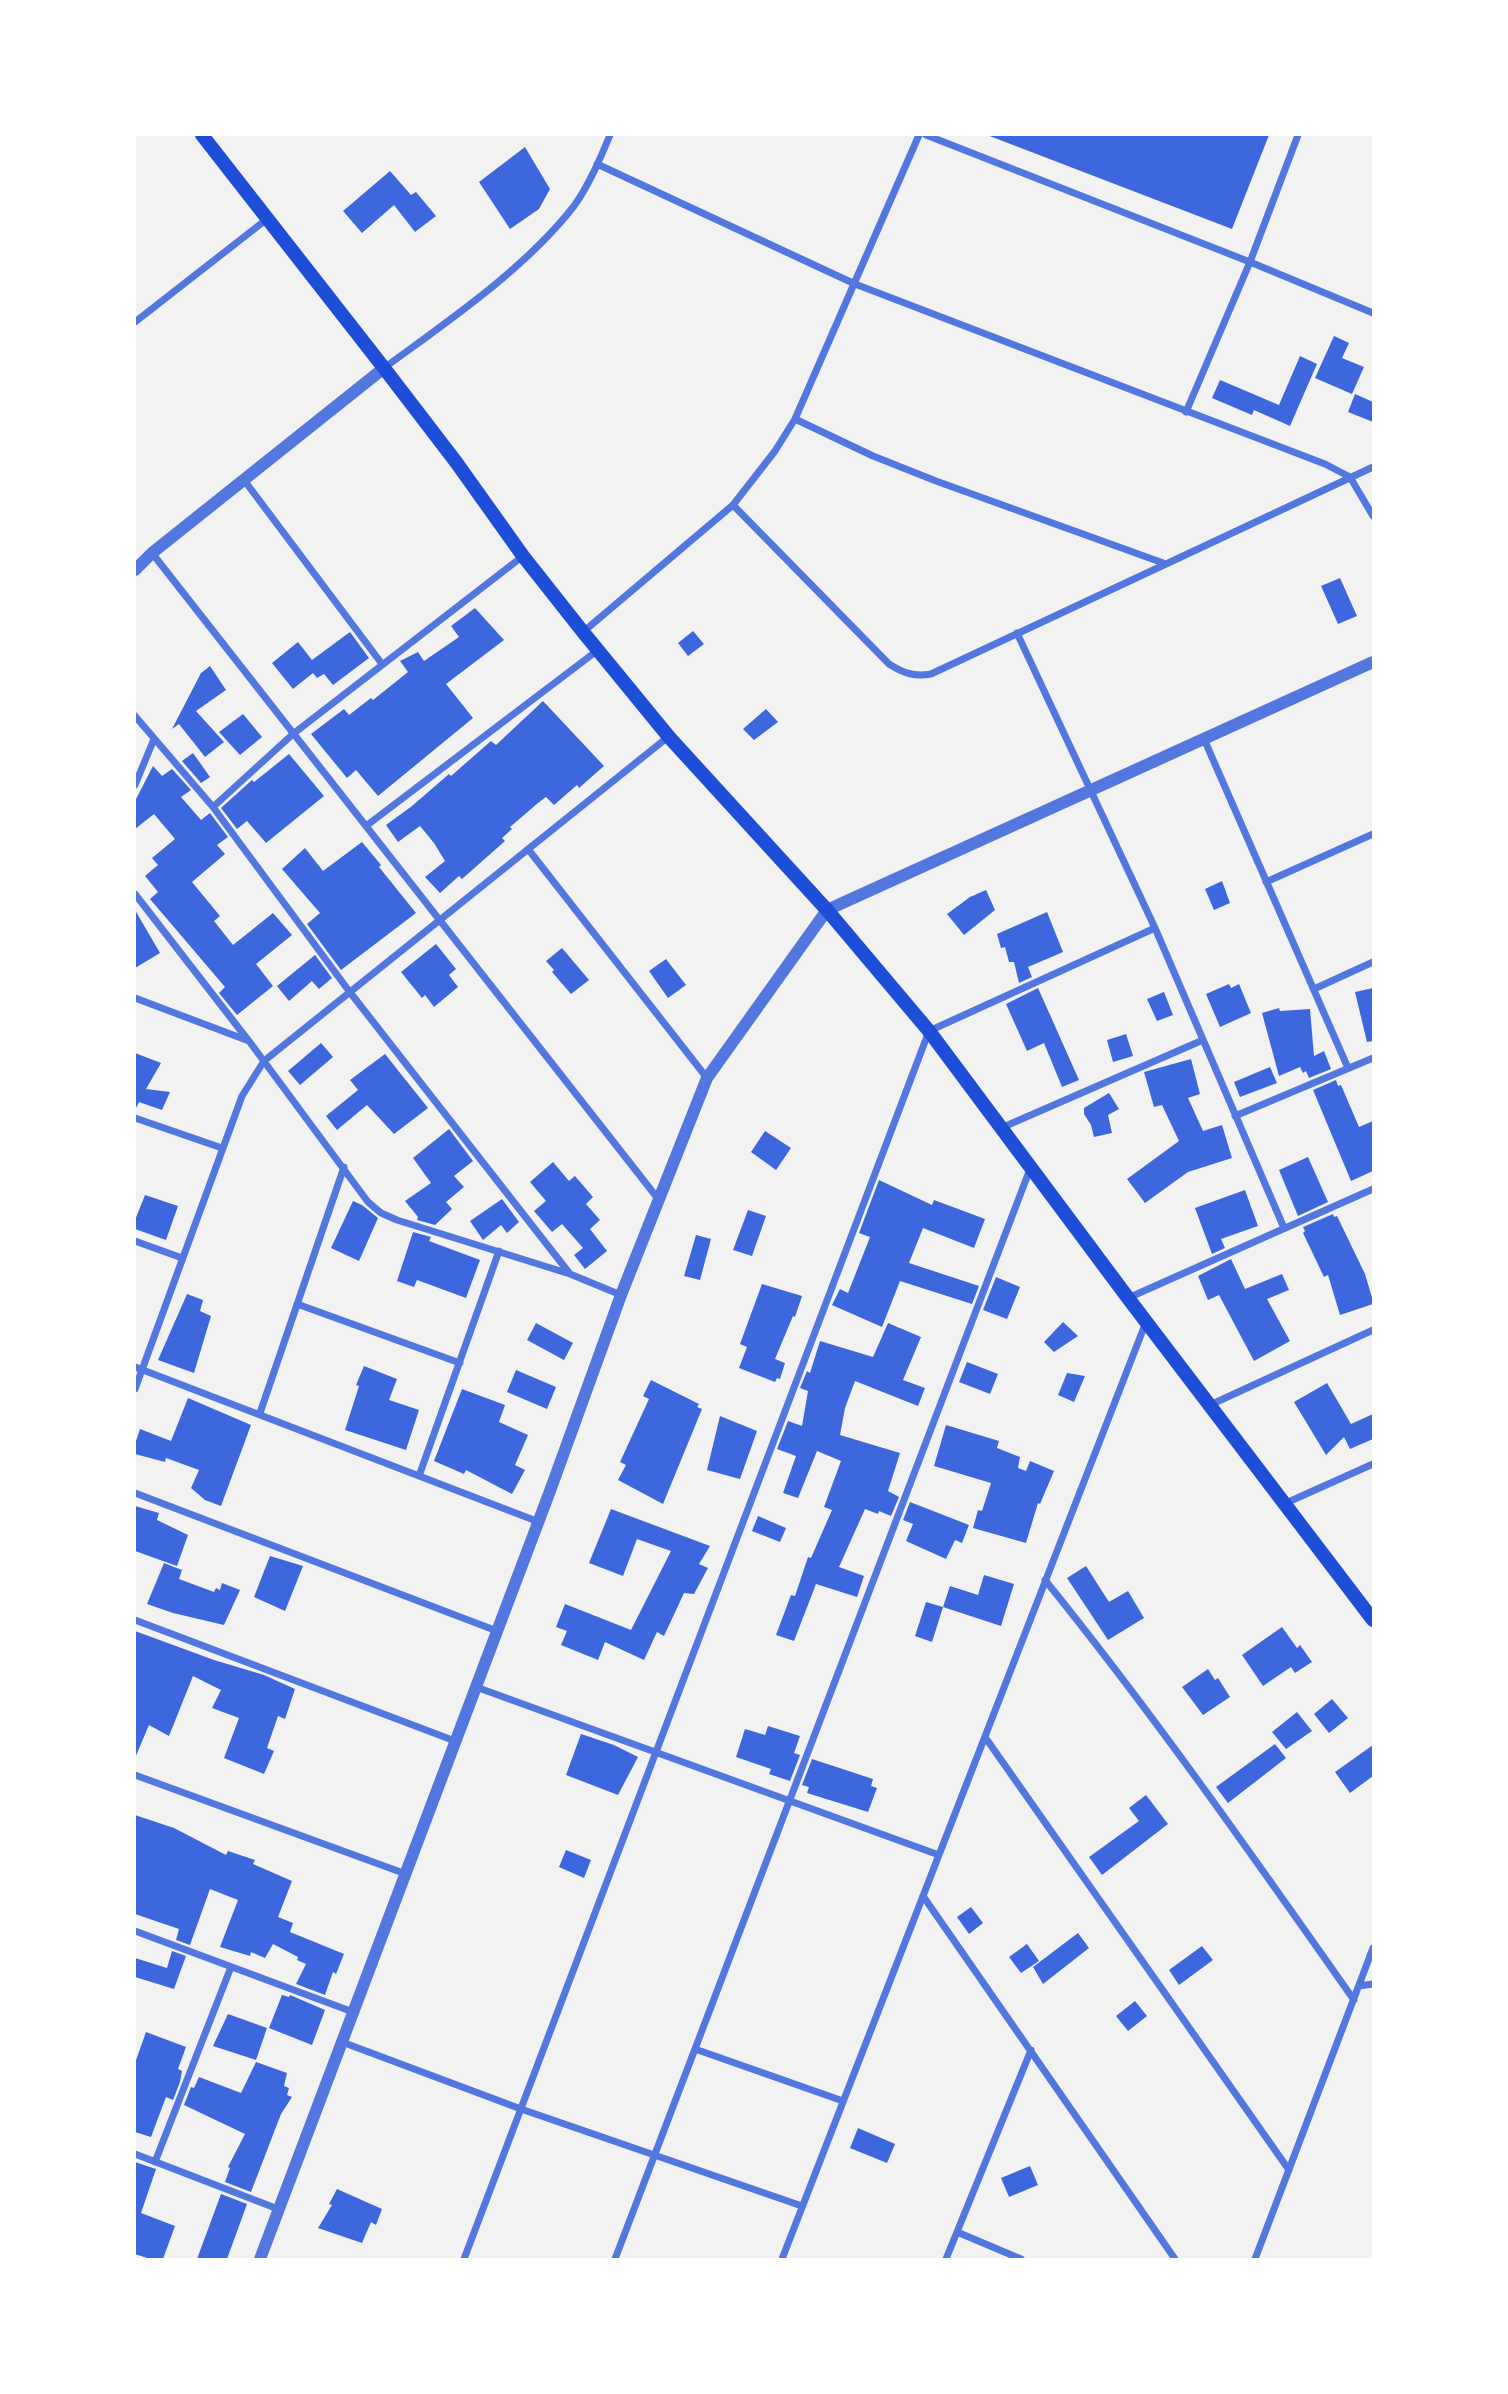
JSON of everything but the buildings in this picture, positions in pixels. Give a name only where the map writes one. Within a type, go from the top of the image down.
[{"type":"main road","points":[[202,135],[384,368],[523,556],[583,632],[669,737],[827,910],[929,1031],[1128,1298],[1372,1615]]},
{"type":"street","points":[[135,570],[152,553],[384,368],[476,300],[551,232],[575,204],[610,135]]},
{"type":"street","points":[[583,632],[733,505],[775,451],[795,419],[919,135]]},
{"type":"street","points":[[926,135],[1251,262],[1373,313]]},
{"type":"street","points":[[1186,412],[1251,262],[1298,135]]},
{"type":"street","points":[[597,164],[855,284],[1325,464],[1350,477],[1373,516]]},
{"type":"street","points":[[135,322],[267,219]]},
{"type":"street","points":[[795,419],[923,476],[1166,564]]},
{"type":"street","points":[[733,505],[889,664],[902,673],[918,676],[931,674],[1373,467]]},
{"type":"street","points":[[244,480],[382,664]]},
{"type":"street","points":[[152,553],[659,1200]]},
{"type":"street","points":[[213,807],[293,734],[523,556]]},
{"type":"street","points":[[1017,633],[1155,928],[1284,1228]]},
{"type":"street","points":[[366,826],[598,650]]},
{"type":"street","points":[[260,2259],[539,1522],[621,1295],[707,1079],[827,910],[1373,662]]},
{"type":"street","points":[[135,716],[213,807],[349,991],[570,1274]]},
{"type":"street","points":[[135,1388],[138,1368],[242,1096],[264,1061],[669,737]]},
{"type":"street","points":[[135,785],[154,739]]},
{"type":"street","points":[[1203,739],[1348,1068]]},
{"type":"street","points":[[1266,882],[1373,834]]},
{"type":"street","points":[[528,849],[707,1079]]},
{"type":"street","points":[[135,894],[249,1041],[368,1202],[381,1213],[570,1274],[621,1295]]},
{"type":"street","points":[[464,2259],[929,1031],[1155,928]]},
{"type":"street","points":[[1314,989],[1373,962]]},
{"type":"street","points":[[135,998],[249,1041]]},
{"type":"street","points":[[1001,1128],[1203,1040]]},
{"type":"street","points":[[1235,1116],[1373,1058]]},
{"type":"street","points":[[135,1118],[222,1148]]},
{"type":"street","points":[[260,1413],[344,1167]]},
{"type":"street","points":[[615,2259],[1030,1168]]},
{"type":"street","points":[[1128,1298],[1373,1189]]},
{"type":"street","points":[[135,1241],[182,1258]]},
{"type":"street","points":[[419,1476],[499,1251]]},
{"type":"street","points":[[297,1304],[460,1363]]},
{"type":"street","points":[[782,2259],[1146,1321]]},
{"type":"street","points":[[1210,1405],[1373,1330]]},
{"type":"street","points":[[138,1368],[539,1522]]},
{"type":"street","points":[[1286,1503],[1373,1464]]},
{"type":"street","points":[[135,1493],[498,1631]]},
{"type":"street","points":[[1045,1580],[1110,1660],[1174,1746],[1354,2000]]},
{"type":"street","points":[[135,1620],[456,1741]]},
{"type":"street","points":[[476,1687],[939,1855]]},
{"type":"street","points":[[985,1737],[1289,2170]]},
{"type":"street","points":[[135,1775],[405,1874]]},
{"type":"street","points":[[923,1896],[1175,2259]]},
{"type":"street","points":[[135,1931],[353,2012]]},
{"type":"street","points":[[1255,2259],[1373,1948]]},
{"type":"street","points":[[155,2162],[230,1967]]},
{"type":"street","points":[[1359,1986],[1373,1984]]},
{"type":"street","points":[[342,2042],[521,2109],[802,2206]]},
{"type":"street","points":[[695,2049],[843,2101]]},
{"type":"street","points":[[946,2259],[1031,2050]]},
{"type":"street","points":[[135,2154],[278,2209]]},
{"type":"street","points":[[957,2232],[1021,2259]]}]
